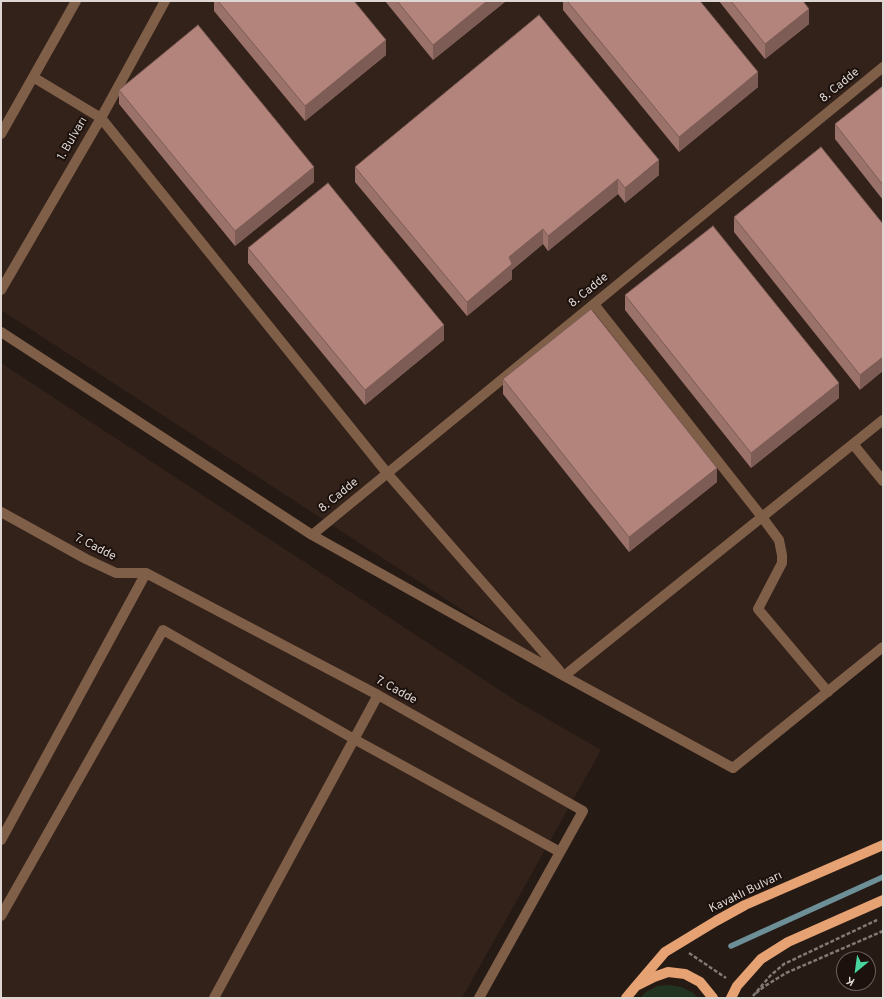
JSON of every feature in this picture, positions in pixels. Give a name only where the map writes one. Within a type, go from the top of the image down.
[{"type":"main road","name":"Kavaklı Bulvarı","points":[[626,998],[665,952],[716,921],[745,905],[883,845]]},
{"type":"main road","points":[[731,998],[737,986],[761,959],[788,942],[883,900]]},
{"type":"main road","points":[[636,986],[668,972],[685,974],[700,982],[713,998]]},
{"type":"street","points":[[1,134],[76,1]]},
{"type":"street","name":"1. Bulvarı","points":[[1,290],[101,118],[165,1]]},
{"type":"street","name":"8. Cadde","points":[[312,535],[883,67]]},
{"type":"street","points":[[33,77],[101,118],[387,473],[564,676]]},
{"type":"street","points":[[594,304],[762,517],[778,540],[782,554],[782,563],[758,609],[828,692]]},
{"type":"street","points":[[1,332],[312,535],[564,676],[733,768],[883,647]]},
{"type":"street","points":[[564,676],[883,420]]},
{"type":"street","points":[[853,444],[883,481]]},
{"type":"street","name":"7. Cadde","points":[[1,512],[86,559],[116,573],[146,573],[378,695],[583,811],[479,998]]},
{"type":"street","points":[[1,840],[146,573]]},
{"type":"street","points":[[1,916],[163,630],[354,739],[560,852]]},
{"type":"street","points":[[214,998],[378,695]]},
{"type":"path","points":[[883,917],[784,964],[770,976],[753,996],[765,986],[786,973],[883,930]]},
{"type":"path","points":[[686,951],[730,981]]},
{"type":"shaded area","points":[[1,1],[883,1],[883,640],[733,768],[564,676],[1,310]]},
{"type":"shaded area","points":[[1,363],[518,702],[601,750],[462,998],[1,998]]},
{"type":"green space","points":[[669,985],[681,987],[692,992],[698,998],[640,998],[646,992],[657,986]]},
{"type":"building","points":[[218,1],[354,1],[386,40],[305,106]]},
{"type":"building","points":[[397,1],[487,1],[433,45]]},
{"type":"building","points":[[567,1],[700,1],[758,72],[679,137]]},
{"type":"building","points":[[731,1],[803,1],[809,9],[765,44]]},
{"type":"building","points":[[539,15],[659,160],[625,188],[618,179],[548,236],[543,229],[509,257],[512,264],[467,302],[355,167]]},
{"type":"building","points":[[198,25],[314,167],[235,231],[119,90]]},
{"type":"building","points":[[883,86],[883,185],[835,124]]},
{"type":"building","points":[[821,147],[883,224],[883,357],[860,375],[734,217]]},
{"type":"building","points":[[328,183],[444,325],[365,390],[248,248]]},
{"type":"building","points":[[713,226],[839,383],[751,453],[625,295]]},
{"type":"building","points":[[591,309],[717,468],[629,537],[503,379]]},
{"type":"waterway","points":[[731,946],[883,877]]}]
